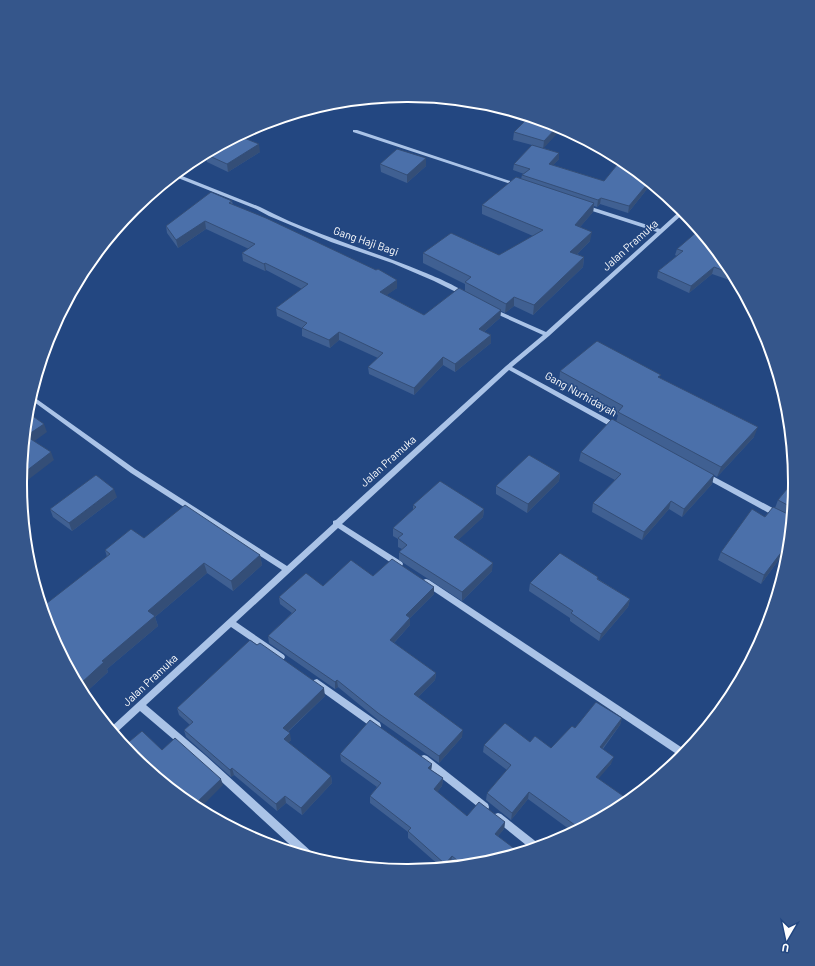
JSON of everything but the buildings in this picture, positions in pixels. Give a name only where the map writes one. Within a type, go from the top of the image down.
[{"type":"street","points":[[355,132],[526,187]]},
{"type":"street","name":"Gang Haji Bagi","points":[[181,177],[258,208],[333,241],[394,262],[468,296]]},
{"type":"street","points":[[579,204],[661,231]]},
{"type":"street","name":"Jalan Pramuka","points":[[116,727],[288,570],[336,523],[508,367],[547,335],[678,215]]},
{"type":"street","points":[[487,306],[505,317],[547,335]]},
{"type":"street","name":"Gang Nurhidayah","points":[[508,367],[625,431]]},
{"type":"street","points":[[36,401],[133,471],[288,570]]},
{"type":"street","points":[[701,472],[784,518]]},
{"type":"street","points":[[336,523],[403,567]]},
{"type":"street","points":[[422,580],[679,750]]},
{"type":"street","points":[[230,622],[288,663]]},
{"type":"street","points":[[308,676],[385,731]]},
{"type":"street","points":[[139,705],[203,759],[302,849]]},
{"type":"street","points":[[417,754],[531,843]]}]
